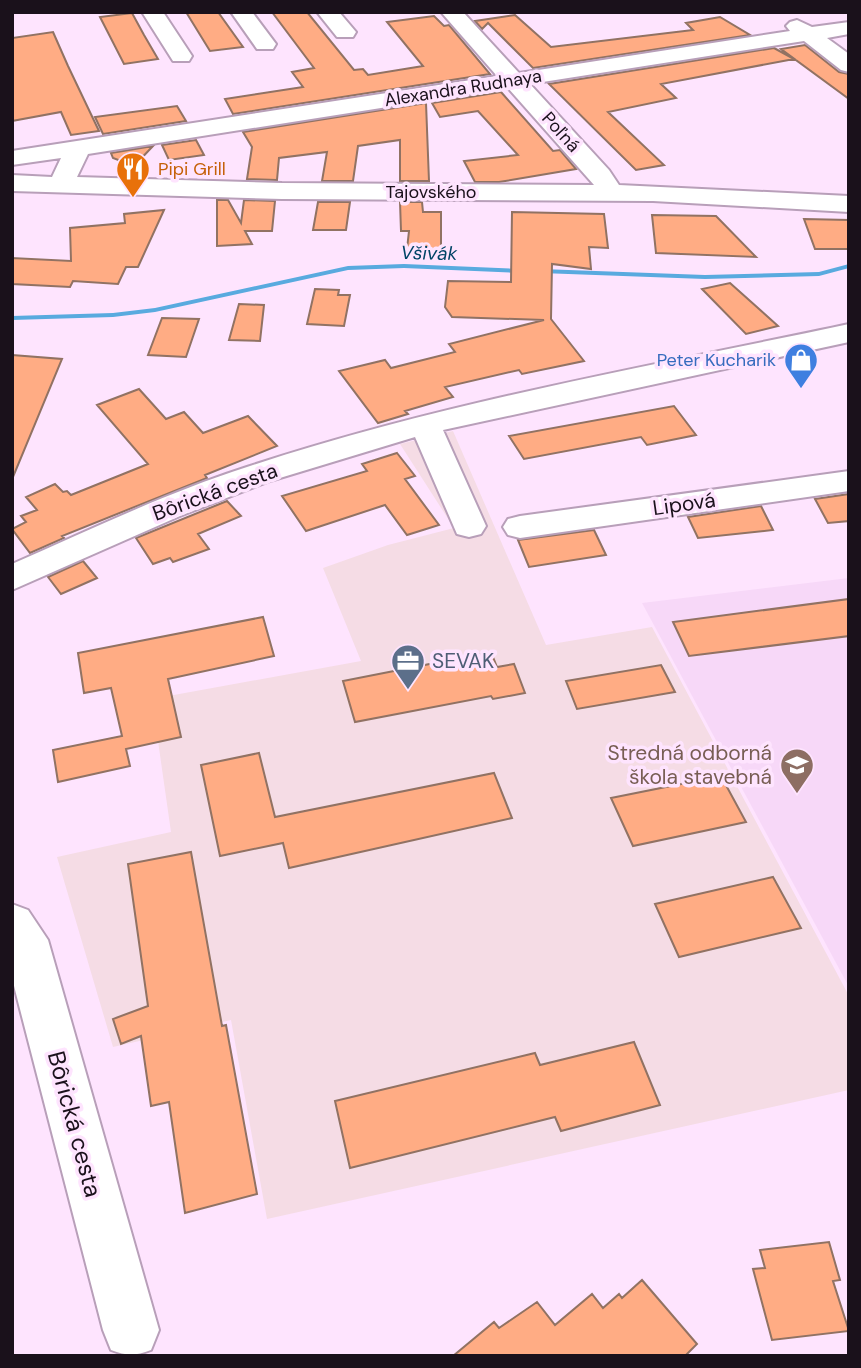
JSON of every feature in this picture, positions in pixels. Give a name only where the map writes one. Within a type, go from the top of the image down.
[{"type":"street","points":[[152,12],[181,55]]},
{"type":"street","points":[[241,12],[265,44]]},
{"type":"street","points":[[327,12],[345,32]]},
{"type":"street","name":"Poľná","points":[[451,12],[600,175],[611,192]]},
{"type":"street","points":[[777,12],[849,65]]},
{"type":"street","name":"Alexandra Rudnaya","points":[[12,158],[849,28]]},
{"type":"street","points":[[61,185],[78,148]]},
{"type":"street","name":"Tajovského","points":[[12,183],[282,191],[611,192],[849,204]]},
{"type":"street","name":"Bôrická cesta","points":[[12,578],[168,508],[258,474],[425,424],[849,333]]},
{"type":"street","points":[[425,424],[470,526]]},
{"type":"street","name":"Lipová","points":[[520,527],[849,481]]},
{"type":"street","name":"Bôrická cesta","points":[[12,923],[25,940],[131,1330]]},
{"type":"shaded area","points":[[453,431],[546,645],[652,627],[849,996],[849,1090],[267,1219],[231,1020],[113,1047],[57,857],[171,832],[152,699],[361,661],[323,568],[388,545],[454,528],[400,444]]},
{"type":"shaded area","name":"Stredná odborná škola stavebná","points":[[849,578],[849,987],[642,603]]},
{"type":"building","points":[[186,12],[218,12],[243,47],[210,51]]},
{"type":"building","points":[[272,12],[307,12],[354,70],[363,69],[368,75],[423,66],[387,22],[434,16],[444,26],[449,25],[490,74],[233,114],[225,99],[303,87],[292,72],[314,68]]},
{"type":"building","points":[[132,13],[158,59],[124,64],[100,17]]},
{"type":"building","points":[[515,15],[551,47],[693,30],[686,23],[720,17],[750,35],[533,68],[488,23],[482,29],[475,21]]},
{"type":"building","points":[[53,32],[99,131],[71,135],[61,112],[12,121],[12,38]]},
{"type":"building","points":[[805,45],[839,72],[849,74],[849,99],[781,49]]},
{"type":"building","points":[[774,48],[794,59],[661,84],[676,98],[608,112],[664,165],[636,170],[549,84]]},
{"type":"building","points":[[501,92],[553,151],[560,150],[576,169],[499,182],[475,182],[464,161],[518,155],[478,111],[440,117],[432,103]]},
{"type":"building","points":[[426,103],[429,181],[400,181],[400,140],[358,146],[353,181],[322,181],[327,152],[279,158],[277,180],[247,179],[252,147],[243,132]]},
{"type":"building","points":[[177,106],[186,121],[103,134],[95,117]]},
{"type":"building","points":[[196,140],[204,155],[169,160],[162,145]]},
{"type":"building","points":[[153,146],[134,166],[113,158],[111,153]]},
{"type":"building","points":[[217,200],[228,200],[241,223],[244,200],[275,201],[272,231],[245,231],[252,244],[217,246]]},
{"type":"building","points":[[318,202],[350,202],[346,230],[313,230]]},
{"type":"building","points":[[400,202],[422,202],[423,212],[441,212],[441,249],[407,249],[409,231],[401,231]]},
{"type":"building","points":[[164,210],[138,267],[126,267],[118,284],[73,281],[70,287],[12,284],[12,258],[71,261],[70,228],[125,223],[124,214]]},
{"type":"building","points":[[512,212],[604,214],[608,248],[589,247],[591,269],[552,264],[551,319],[584,361],[522,374],[519,370],[445,387],[453,397],[405,411],[408,414],[378,423],[339,371],[385,360],[391,368],[455,352],[449,344],[544,320],[452,317],[445,307],[448,281],[511,282]]},
{"type":"building","points":[[652,215],[716,216],[756,257],[656,253]]},
{"type":"building","points":[[804,219],[849,220],[849,249],[815,249]]},
{"type":"building","points":[[730,283],[778,326],[746,334],[702,289]]},
{"type":"building","points":[[315,289],[339,290],[338,295],[350,295],[344,326],[307,324]]},
{"type":"building","points":[[239,304],[264,305],[260,341],[229,340]]},
{"type":"building","points":[[162,318],[199,319],[186,357],[148,355]]},
{"type":"building","points":[[12,355],[62,359],[13,477],[12,477]]},
{"type":"building","points":[[139,389],[166,419],[184,412],[203,433],[248,416],[277,446],[205,475],[207,478],[62,536],[64,538],[30,553],[12,529],[26,522],[21,516],[37,510],[26,497],[55,484],[71,495],[148,464],[97,405]]},
{"type":"building","points":[[674,406],[696,435],[647,445],[641,437],[524,459],[509,436]]},
{"type":"building","points":[[397,453],[415,476],[405,479],[439,525],[407,535],[385,505],[306,531],[282,496],[367,471],[362,464]]},
{"type":"building","points":[[849,494],[849,521],[828,523],[815,499]]},
{"type":"building","points":[[227,501],[241,516],[198,534],[209,549],[173,562],[170,558],[153,564],[136,538]]},
{"type":"building","points":[[761,506],[773,530],[698,538],[688,517]]},
{"type":"building","points":[[594,530],[606,555],[529,567],[518,540]]},
{"type":"building","points":[[83,561],[97,578],[61,594],[48,577]]},
{"type":"building","points":[[849,599],[849,636],[689,656],[673,622]]},
{"type":"building","points":[[263,617],[274,656],[168,679],[181,737],[126,749],[130,766],[58,782],[53,750],[122,736],[111,688],[84,693],[78,653]]},
{"type":"building","points":[[491,652],[497,667],[514,664],[525,693],[493,699],[491,696],[355,722],[343,681]]},
{"type":"building","points":[[661,665],[675,692],[577,709],[566,681]]},
{"type":"building","points":[[259,753],[275,817],[494,773],[512,818],[289,868],[283,843],[220,856],[201,765]]},
{"type":"building","points":[[721,776],[746,822],[633,846],[611,798]]},
{"type":"building","points":[[191,852],[222,1026],[226,1025],[257,1194],[185,1213],[169,1102],[151,1106],[141,1036],[121,1044],[113,1019],[148,1006],[128,864]]},
{"type":"building","points":[[773,877],[801,928],[679,957],[655,904]]},
{"type":"building","points":[[634,1042],[660,1105],[561,1131],[555,1117],[350,1168],[335,1101],[535,1053],[540,1065]]},
{"type":"building","points":[[829,1242],[840,1280],[833,1281],[849,1331],[772,1340],[753,1269],[765,1268],[760,1250]]},
{"type":"building","points":[[642,1280],[697,1344],[685,1356],[453,1356],[494,1322],[499,1328],[537,1302],[555,1325],[592,1294],[603,1308],[619,1294],[622,1298]]},
{"type":"waterway","name":"Všivák","points":[[12,318],[113,315],[155,310],[348,268],[404,266],[520,271]]},
{"type":"waterway","name":"Všivák","points":[[541,271],[705,277],[819,274],[849,266]]},
{"type":"place","name":"Pipi Grill","points":[[133,199]]},
{"type":"place","name":"Peter Kucharik","points":[[801,390]]},
{"type":"place","name":"SEVAK","points":[[408,691]]},
{"type":"place","name":"Stredná odborná škola stavebná","points":[[797,795]]}]
